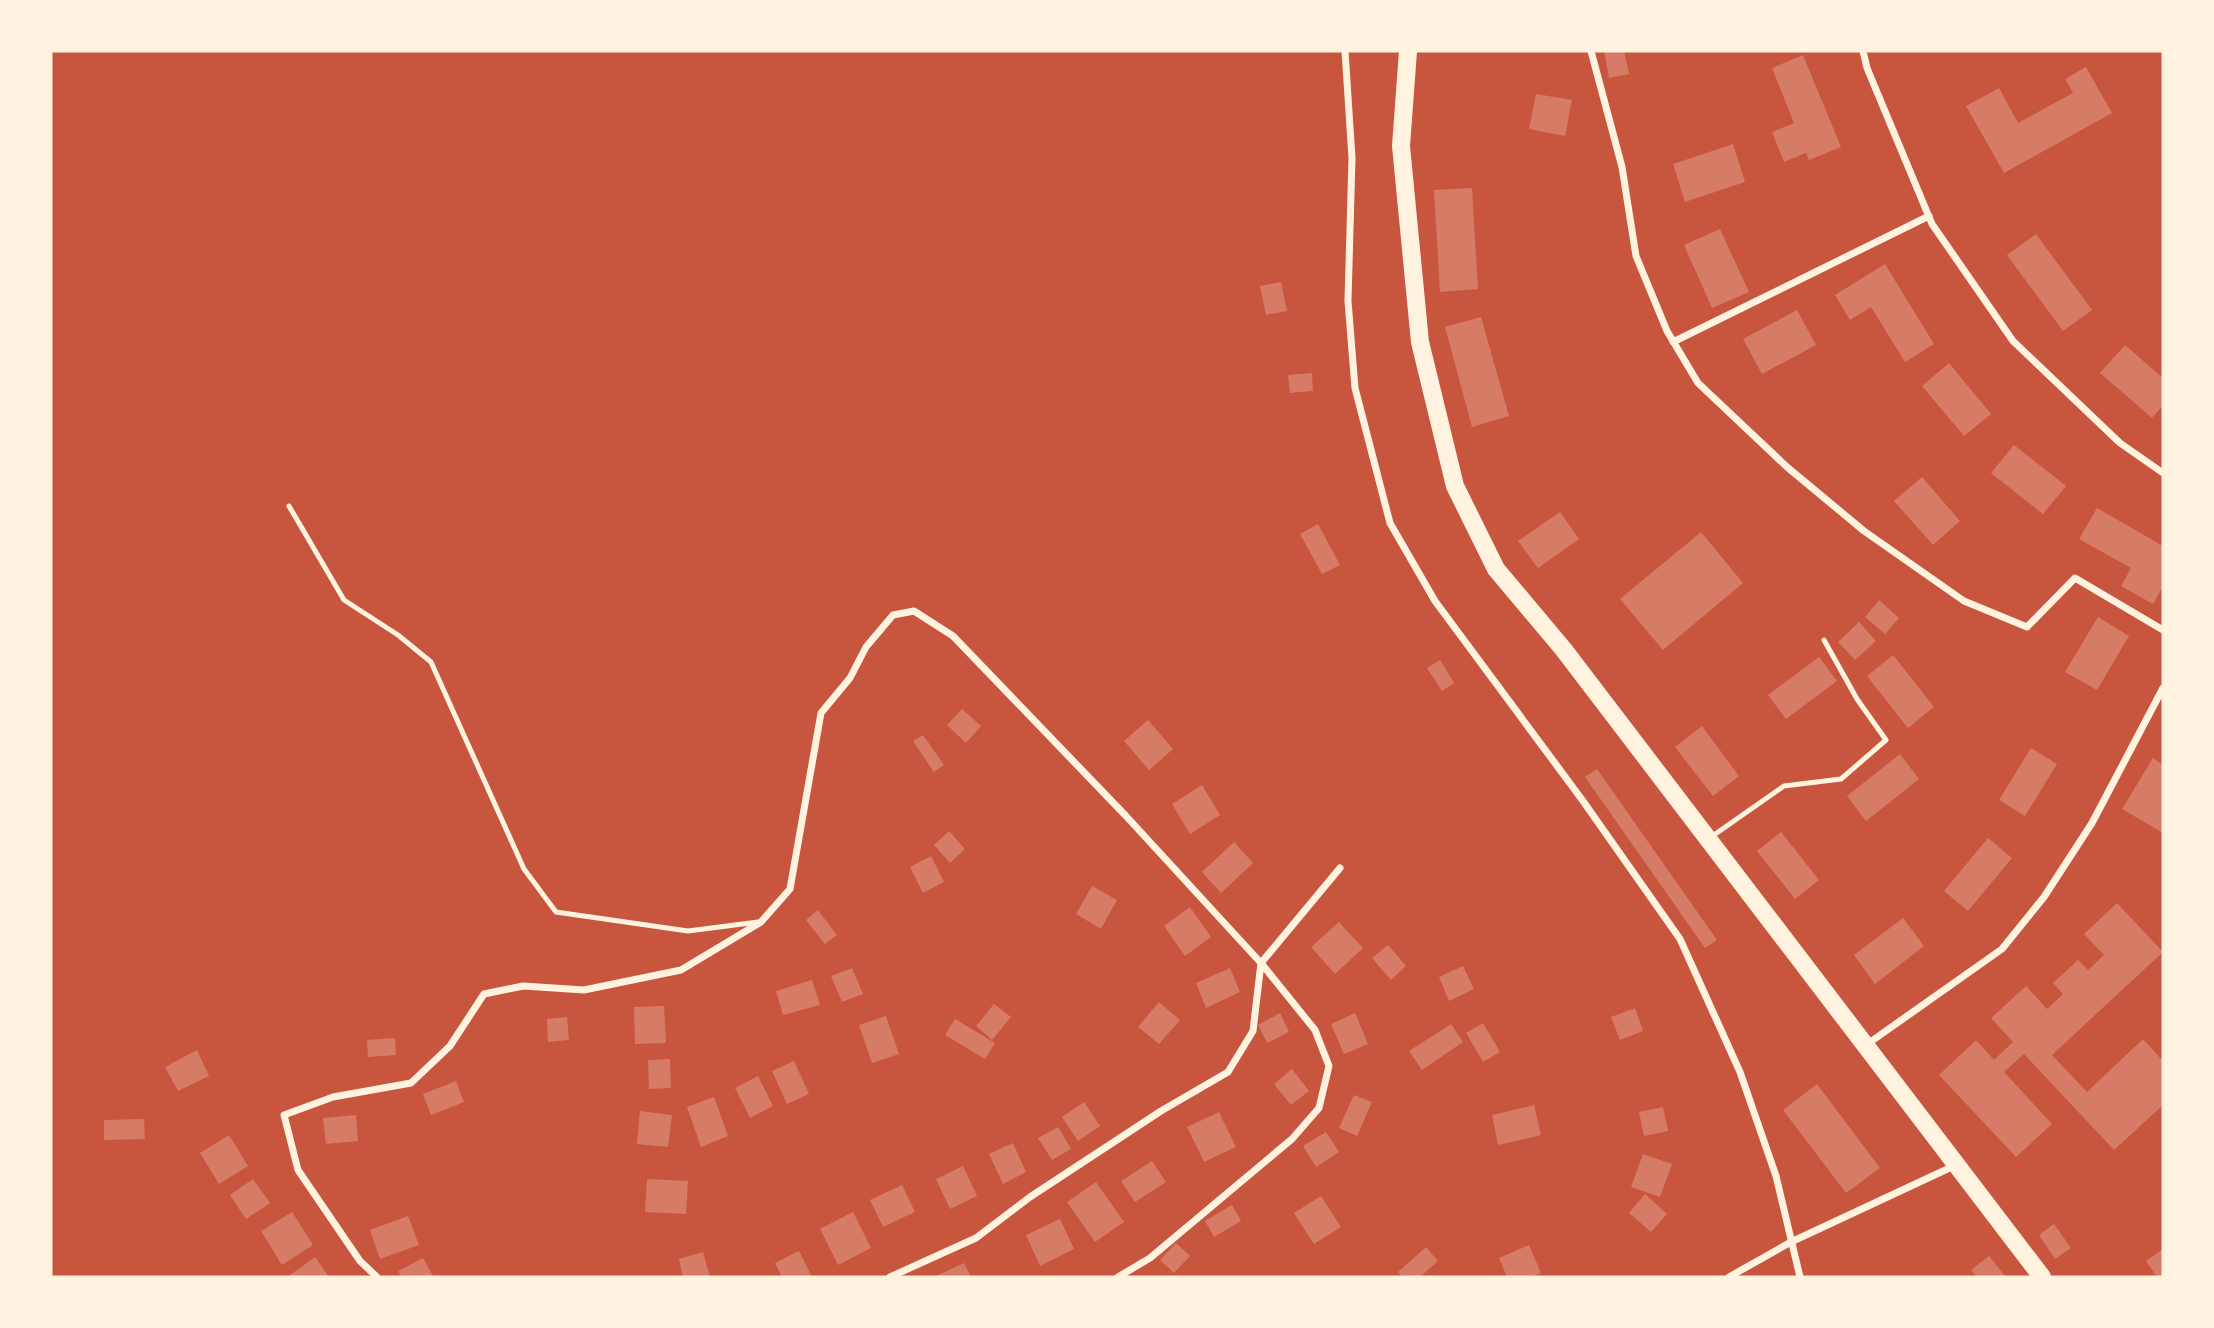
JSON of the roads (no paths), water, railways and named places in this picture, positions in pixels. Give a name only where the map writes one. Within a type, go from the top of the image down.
[{"type":"main road","points":[[1408,51],[1401,146],[1420,342],[1455,486],[1496,569],[1564,650],[2042,1277]]},
{"type":"street","points":[[1345,51],[1352,158],[1348,301],[1355,388],[1390,523],[1435,601],[1583,801],[1680,939],[1740,1072],[1776,1176],[1800,1277]]},
{"type":"street","points":[[1591,51],[1622,166],[1636,256],[1673,342],[1698,383],[1787,467],[1864,531],[1964,601],[2027,627],[2075,578],[2163,630]]},
{"type":"street","points":[[1863,51],[1867,68],[1932,224],[2013,341],[2120,443],[2163,473]]},
{"type":"street","points":[[1673,342],[1929,216]]},
{"type":"street","points":[[377,1277],[360,1261],[298,1170],[284,1115],[333,1097],[411,1083],[450,1046],[484,994],[523,986],[584,990],[681,970],[761,922],[790,889],[821,713],[850,678],[866,647],[893,615],[914,611],[953,636],[1126,816],[1261,963],[1315,1030],[1329,1066],[1319,1108],[1292,1139],[1150,1258],[1118,1277]]},
{"type":"street","points":[[1865,1045],[2002,949],[2044,898],[2092,822],[2163,688]]},
{"type":"street","points":[[890,1277],[976,1238],[1052,1183],[1161,1111],[1228,1072],[1253,1031],[1261,963],[1340,868]]},
{"type":"street","points":[[1728,1277],[1791,1242],[1956,1165]]},
{"type":"lane","points":[[289,506],[344,600],[398,635],[431,662],[524,869],[556,912],[688,931],[761,922]]},
{"type":"lane","points":[[1708,839],[1784,786],[1841,779],[1885,740],[1857,699],[1824,640]]}]
